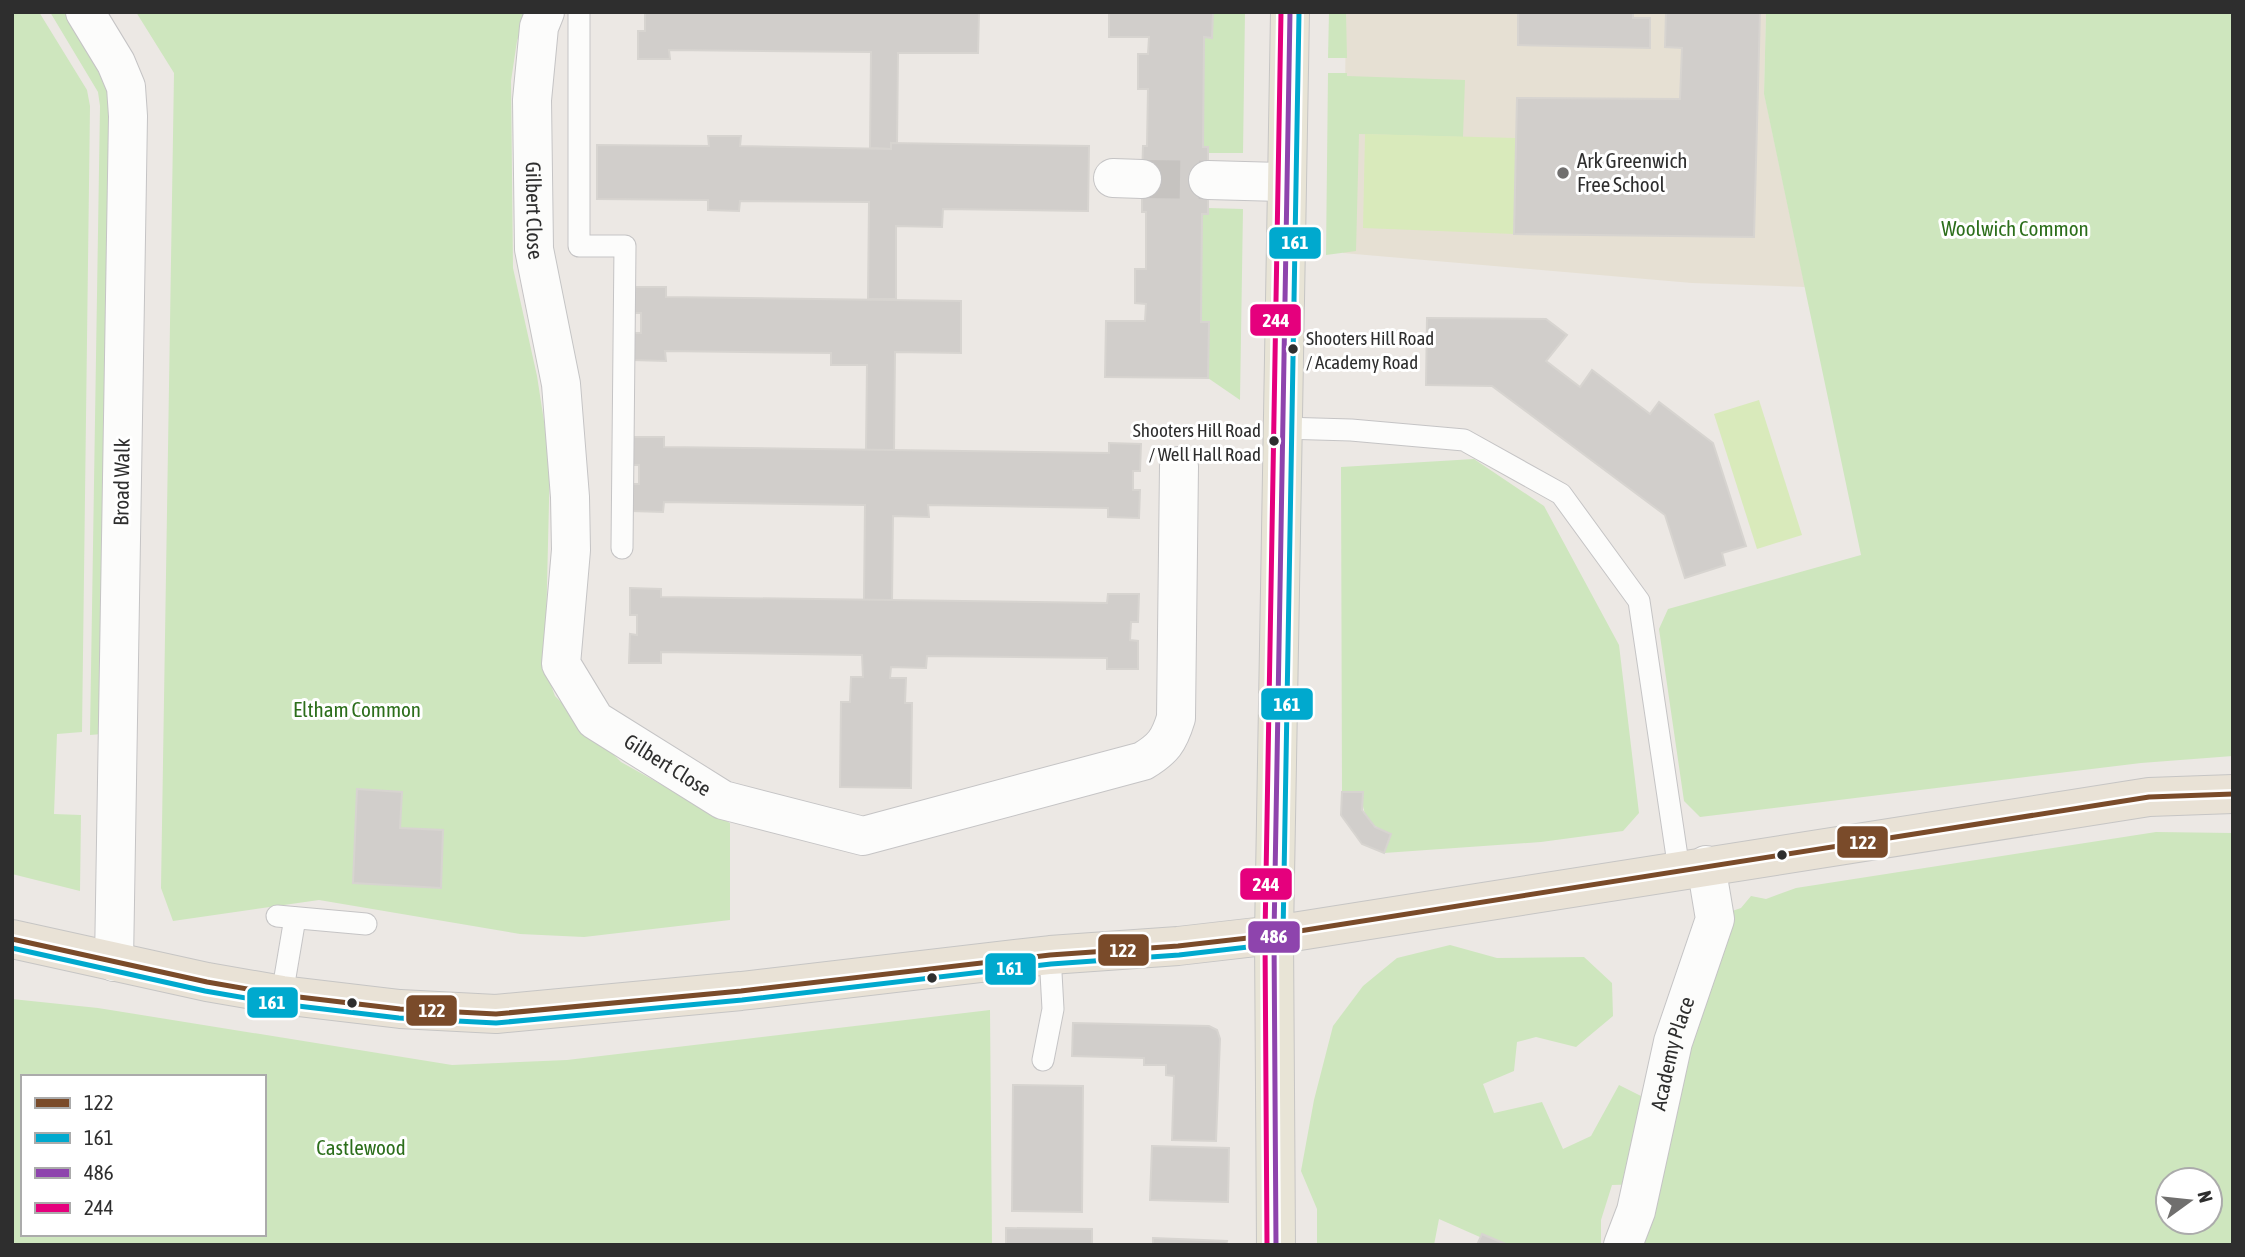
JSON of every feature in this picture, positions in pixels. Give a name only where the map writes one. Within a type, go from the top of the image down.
[{"type":"highway","points":[[12,939],[282,995],[400,1009],[496,1014],[741,991],[1050,955],[1178,946],[1274,935],[2149,797],[2233,794]]},
{"type":"main road","points":[[1276,1245],[1274,935],[1290,12]]},
{"type":"street","name":"Broad Walk","points":[[85,12],[116,62],[125,87],[128,116],[114,962]]},
{"type":"street","name":"Gilbert Close","points":[[545,12],[539,27],[532,100],[534,248],[561,384],[570,497],[571,550],[561,664],[595,720],[723,800],[863,836],[1143,761],[1159,751],[1171,736],[1175,718],[1179,466]]},
{"type":"street","points":[[1208,180],[1286,182]]},
{"type":"street","name":"Academy Place","points":[[1623,1245],[1636,1211],[1673,1042],[1715,919],[1693,867]]},
{"type":"lane","name":"Gilbert Close","points":[[579,12],[579,246],[625,246],[622,548]]},
{"type":"lane","points":[[1282,428],[1351,430],[1464,440],[1561,494],[1639,601],[1693,867]]},
{"type":"lane","points":[[282,995],[286,917],[366,925]]},
{"type":"lane","points":[[1043,1060],[1053,1009],[1050,955]]},
{"type":"shaded area","name":"Ark Greenwich Free School","points":[[1346,12],[1766,12],[1764,93],[1805,287],[1692,283],[1343,253]]},
{"type":"green space","points":[[12,12],[39,12],[87,90],[90,106],[82,732],[57,734],[54,814],[81,815],[80,891],[12,874]]},
{"type":"green space","points":[[50,12],[64,12],[102,78],[111,102],[102,734],[90,735],[100,106],[98,92]]},
{"type":"green space","name":"Eltham Common","points":[[136,12],[527,12],[517,41],[511,81],[513,268],[537,376],[550,460],[545,669],[555,696],[621,762],[730,823],[730,920],[584,937],[520,934],[319,900],[173,921],[161,888],[174,73]]},
{"type":"green space","points":[[1213,12],[1245,12],[1243,153],[1208,153],[1208,147],[1203,147],[1204,37],[1212,38]]},
{"type":"green space","points":[[1329,12],[1346,12],[1347,58],[1328,58]]},
{"type":"green space","name":"Woolwich Common","points":[[1766,12],[2233,12],[2233,756],[2141,763],[1700,817],[1684,801],[1659,629],[1668,609],[1861,555],[1764,94]]},
{"type":"green space","points":[[1328,73],[1465,80],[1463,137],[1359,134],[1356,251],[1326,255]]},
{"type":"green space","points":[[1365,134],[1516,138],[1514,234],[1363,228]]},
{"type":"green space","points":[[1208,208],[1243,209],[1240,400],[1208,378],[1209,323],[1201,322],[1202,214],[1207,214]]},
{"type":"green space","points":[[1759,400],[1802,535],[1757,549],[1714,414]]},
{"type":"green space","points":[[1474,459],[1544,506],[1619,645],[1639,813],[1623,831],[1541,842],[1384,853],[1391,834],[1368,819],[1363,808],[1362,793],[1342,792],[1341,467]]},
{"type":"green space","points":[[2156,832],[2233,833],[2233,1245],[1637,1245],[1645,1184],[1612,1185],[1601,1220],[1601,1245],[1498,1245],[1439,1219],[1434,1245],[1317,1245],[1317,1209],[1301,1171],[1314,1100],[1333,1026],[1363,986],[1397,958],[1450,945],[1497,958],[1584,957],[1612,983],[1613,1016],[1576,1047],[1536,1037],[1517,1042],[1514,1071],[1483,1084],[1494,1113],[1542,1102],[1563,1149],[1591,1136],[1619,1085],[1641,1096],[1657,1124],[1732,911],[1741,908],[1751,896],[1766,899],[1796,888]]},
{"type":"green space","name":"Castlewood","points":[[12,999],[98,1008],[452,1065],[567,1060],[990,1010],[992,1245],[12,1245]]},
{"type":"building","points":[[645,12],[979,12],[978,53],[898,53],[897,144],[891,143],[891,149],[870,148],[871,52],[669,50],[670,59],[638,59],[638,31],[645,31]]},
{"type":"building","points":[[1109,12],[1213,12],[1212,38],[1204,37],[1203,147],[1208,147],[1208,214],[1202,214],[1201,322],[1209,322],[1208,378],[1105,377],[1106,321],[1145,321],[1146,304],[1135,303],[1135,269],[1146,269],[1146,212],[1142,212],[1142,179],[1143,146],[1147,146],[1148,89],[1138,89],[1138,54],[1148,54],[1149,37],[1109,37]]},
{"type":"building","points":[[1518,12],[1633,12],[1633,18],[1650,18],[1650,48],[1518,45]]},
{"type":"building","points":[[1666,12],[1760,12],[1754,237],[1514,234],[1517,98],[1680,99],[1682,48],[1665,47]]},
{"type":"building","points":[[708,136],[741,136],[740,146],[891,149],[891,143],[1089,146],[1088,211],[943,209],[942,227],[896,226],[896,299],[868,299],[869,202],[740,201],[739,211],[708,210],[708,200],[597,199],[597,145],[709,146]]},
{"type":"building","points":[[634,287],[666,287],[666,297],[961,301],[961,353],[895,352],[894,450],[866,450],[867,365],[831,365],[831,353],[665,351],[666,361],[633,360],[634,333],[641,333],[641,313],[634,313]]},
{"type":"building","points":[[1427,318],[1546,319],[1567,335],[1546,361],[1580,387],[1592,370],[1650,414],[1659,402],[1713,443],[1746,546],[1722,553],[1725,565],[1685,578],[1665,515],[1492,386],[1426,385]]},
{"type":"building","points":[[632,437],[664,437],[664,447],[1109,453],[1109,443],[1141,444],[1140,471],[1133,471],[1133,490],[1140,490],[1139,518],[1108,517],[1108,508],[928,505],[929,517],[893,516],[892,601],[864,600],[865,505],[664,502],[663,512],[632,511],[632,484],[639,484],[639,465],[632,465]]},
{"type":"building","points":[[630,588],[661,589],[661,597],[1107,603],[1108,594],[1139,594],[1138,622],[1131,622],[1130,640],[1138,641],[1138,669],[1107,669],[1107,658],[927,656],[926,668],[891,667],[890,678],[906,678],[905,703],[912,703],[911,788],[840,787],[841,702],[850,702],[851,677],[863,677],[862,655],[661,652],[661,663],[629,663],[630,634],[637,635],[637,615],[630,615]]},
{"type":"building","points":[[357,789],[402,792],[400,828],[443,830],[441,888],[353,883]]},
{"type":"building","points":[[1342,792],[1363,792],[1362,810],[1375,827],[1391,834],[1384,853],[1362,844],[1341,815]]},
{"type":"building","points":[[1073,1023],[1209,1026],[1217,1030],[1220,1039],[1216,1141],[1172,1140],[1174,1076],[1166,1075],[1166,1065],[1144,1065],[1144,1058],[1072,1056]]},
{"type":"building","points":[[1013,1085],[1083,1086],[1082,1212],[1012,1211]]},
{"type":"building","points":[[1152,1146],[1229,1148],[1228,1202],[1150,1200]]},
{"type":"building","points":[[1006,1228],[1092,1229],[1092,1245],[1006,1245]]},
{"type":"building","points":[[1482,1234],[1508,1245],[1477,1245]]},
{"type":"building","points":[[1153,1238],[1227,1241],[1226,1245],[1153,1245]]},
{"type":"tunnel","points":[[1142,179],[1208,180]]},
{"type":"transit line","name":"244","points":[[1267,1245],[1265,935],[1281,12]]},
{"type":"transit line","name":"486","points":[[1276,1245],[1274,935],[1290,12]]},
{"type":"transit line","name":"161","points":[[1283,935],[1299,12]]},
{"type":"transit line","name":"122","points":[[12,939],[207,982],[282,995],[400,1009],[496,1014],[741,991],[1050,955],[1178,946],[1274,935],[2149,797],[2233,794]]},
{"type":"transit line","name":"161","points":[[12,948],[205,991],[281,1004],[399,1018],[496,1023],[742,1000],[1051,964],[1179,955],[1275,944]]},
{"type":"place","name":"Ark Greenwich Free School","points":[[1563,173]]},
{"type":"place","name":"Shooters Hill Road / Academy Road","points":[[1293,349]]},
{"type":"place","name":"Shooters Hill Road / Well Hall Road","points":[[1274,441]]}]
